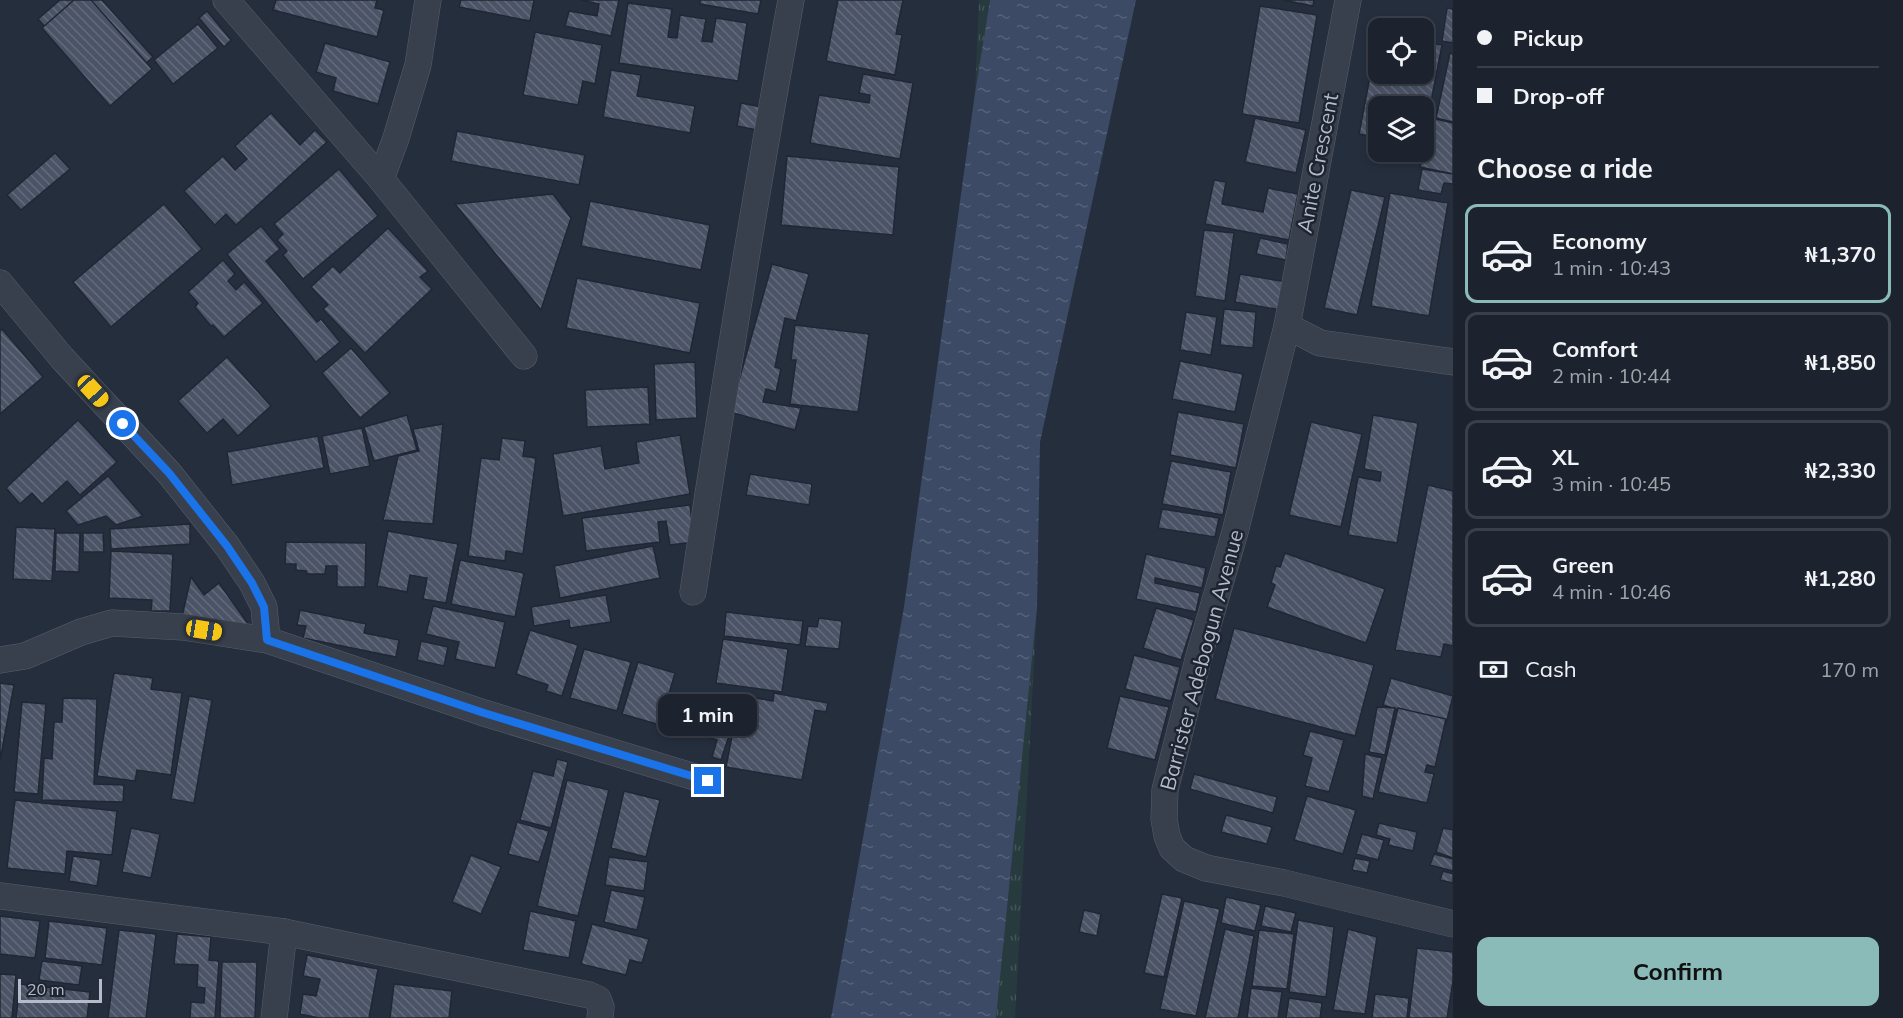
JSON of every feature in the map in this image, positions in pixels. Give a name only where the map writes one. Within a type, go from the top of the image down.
[{"type":"street","points":[[226,0],[381,179],[524,356]]},
{"type":"street","points":[[381,179],[418,65],[428,0]]},
{"type":"street","points":[[693,592],[751,222],[791,0]]},
{"type":"street","name":"Anite Crescent","points":[[1287,326],[1348,0]]},
{"type":"street","points":[[0,283],[62,358],[169,473],[227,546],[252,583],[264,607],[267,640]]},
{"type":"street","points":[[1287,326],[1320,343],[1453,362]]},
{"type":"street","name":"Barrister Adebogun Avenue","points":[[1287,326],[1235,531],[1178,737],[1166,790],[1164,819],[1167,836],[1172,848],[1184,860],[1206,868],[1284,883],[1453,924]]},
{"type":"street","points":[[0,660],[25,656],[81,632],[112,623],[183,627],[267,640],[484,713],[708,781]]},
{"type":"street","points":[[0,896],[284,932],[589,995],[599,1008]]},
{"type":"street","points":[[274,1018],[284,932]]},
{"type":"green space","points":[[979,0],[990,0],[975,93]]},
{"type":"green space","points":[[1037,608],[1015,1018],[996,1018]]},
{"type":"water","points":[[990,0],[1136,0],[1040,442],[1037,608],[996,1018],[831,1018],[904,607],[975,93]]},
{"type":"building","points":[[60,0],[102,0],[153,57],[108,97],[38,19]]},
{"type":"building","points":[[74,0],[91,0],[152,69],[110,106],[42,28]]},
{"type":"building","points":[[276,0],[377,0],[375,8],[384,10],[377,37],[273,10]]},
{"type":"building","points":[[461,0],[534,0],[530,21],[459,7]]},
{"type":"building","points":[[581,0],[619,0],[611,36],[565,26],[569,11],[597,16],[599,4]]},
{"type":"building","points":[[700,0],[761,0],[758,14],[700,4]]},
{"type":"building","points":[[838,0],[903,0],[896,34],[902,35],[895,75],[826,61]]},
{"type":"building","points":[[1283,0],[1314,0],[1313,6]]},
{"type":"building","points":[[628,3],[672,9],[668,37],[677,38],[680,15],[706,19],[702,41],[712,42],[716,18],[747,23],[738,81],[619,63]]},
{"type":"building","points":[[1260,6],[1317,15],[1299,123],[1242,114]]},
{"type":"building","points":[[1447,8],[1453,9],[1453,43],[1442,41]]},
{"type":"building","points":[[207,11],[231,40],[224,47],[199,18]]},
{"type":"building","points":[[198,24],[218,48],[173,84],[154,60]]},
{"type":"building","points":[[535,32],[602,45],[595,84],[583,81],[578,105],[523,95]]},
{"type":"building","points":[[325,43],[390,62],[378,104],[333,91],[336,78],[316,72]]},
{"type":"building","points":[[1434,44],[1442,45],[1432,96],[1368,96],[1368,136],[1359,134],[1369,84],[1434,84]]},
{"type":"building","points":[[1450,53],[1453,54],[1453,122],[1436,118]]},
{"type":"building","points":[[611,70],[641,75],[637,96],[695,106],[690,133],[603,117]]},
{"type":"building","points":[[863,74],[913,83],[900,159],[810,143],[819,95],[869,103],[870,95],[859,93]]},
{"type":"building","points":[[741,103],[761,107],[757,130],[737,126]]},
{"type":"building","points":[[271,113],[300,145],[315,130],[327,142],[236,225],[226,214],[215,225],[184,191],[223,156],[235,170],[247,159],[235,146]]},
{"type":"building","points":[[1255,118],[1306,130],[1296,173],[1245,162]]},
{"type":"building","points":[[1434,119],[1453,123],[1453,174],[1420,167],[1421,162],[1434,162]]},
{"type":"building","points":[[457,131],[585,155],[579,185],[451,161]]},
{"type":"building","points":[[55,153],[70,169],[21,210],[7,195]]},
{"type":"building","points":[[787,156],[899,167],[893,235],[781,225]]},
{"type":"building","points":[[339,169],[378,216],[303,279],[283,255],[287,251],[277,240],[283,234],[274,224]]},
{"type":"building","points":[[1422,169],[1453,174],[1453,184],[1444,183],[1441,194],[1418,190]]},
{"type":"building","points":[[1214,180],[1226,182],[1222,204],[1263,212],[1268,188],[1298,194],[1289,240],[1205,224]]},
{"type":"building","points":[[1351,190],[1385,197],[1357,315],[1324,308]]},
{"type":"building","points":[[1390,193],[1448,203],[1429,316],[1371,306]]},
{"type":"building","points":[[553,194],[571,218],[541,310],[455,204]]},
{"type":"building","points":[[590,201],[710,225],[701,270],[581,246]]},
{"type":"building","points":[[164,204],[202,249],[111,327],[73,282]]},
{"type":"building","points":[[261,226],[280,249],[266,261],[317,322],[321,319],[340,342],[316,362],[227,254]]},
{"type":"building","points":[[388,228],[428,271],[420,277],[432,289],[365,353],[323,309],[328,305],[311,287],[333,266],[340,273]]},
{"type":"building","points":[[1204,230],[1234,233],[1225,301],[1195,296]]},
{"type":"building","points":[[1260,238],[1288,244],[1286,260],[1256,254]]},
{"type":"building","points":[[223,260],[235,274],[228,281],[236,290],[244,282],[263,303],[224,337],[195,307],[198,303],[188,292]]},
{"type":"building","points":[[772,264],[809,274],[796,321],[785,318],[775,367],[781,369],[776,392],[766,389],[763,402],[801,408],[795,430],[730,412]]},
{"type":"building","points":[[1240,274],[1286,282],[1281,310],[1235,302]]},
{"type":"building","points":[[577,278],[700,303],[690,353],[566,328]]},
{"type":"building","points":[[1224,309],[1256,312],[1253,348],[1220,345]]},
{"type":"building","points":[[1186,312],[1217,317],[1211,355],[1180,350]]},
{"type":"building","points":[[795,325],[869,334],[858,412],[790,404],[796,360],[791,360]]},
{"type":"building","points":[[2,329],[43,377],[0,414],[0,331]]},
{"type":"building","points":[[351,348],[390,393],[360,418],[322,373]]},
{"type":"building","points":[[227,357],[271,406],[238,436],[223,419],[207,433],[178,401]]},
{"type":"building","points":[[1180,361],[1243,374],[1235,412],[1172,399]]},
{"type":"building","points":[[695,362],[697,418],[656,420],[654,364]]},
{"type":"building","points":[[648,387],[650,424],[587,427],[585,390]]},
{"type":"building","points":[[1178,412],[1244,424],[1236,468],[1170,455]]},
{"type":"building","points":[[407,415],[417,450],[374,461],[364,427]]},
{"type":"building","points":[[1373,415],[1418,423],[1397,543],[1348,535],[1358,477],[1380,481],[1381,472],[1364,469]]},
{"type":"building","points":[[78,420],[117,462],[80,495],[67,481],[42,504],[32,493],[20,504],[6,488]]},
{"type":"building","points":[[1311,422],[1362,434],[1341,527],[1289,515]]},
{"type":"building","points":[[443,424],[433,524],[383,520],[398,456],[419,451],[413,429]]},
{"type":"building","points":[[362,428],[370,466],[330,474],[322,436]]},
{"type":"building","points":[[680,435],[690,494],[563,516],[553,454],[601,446],[605,469],[639,463],[636,442]]},
{"type":"building","points":[[318,436],[324,468],[232,485],[227,452]]},
{"type":"building","points":[[502,438],[525,441],[523,456],[536,458],[523,554],[506,551],[505,561],[468,556],[481,458],[499,460]]},
{"type":"building","points":[[1171,461],[1231,472],[1223,515],[1162,504]]},
{"type":"building","points":[[750,474],[812,484],[809,505],[746,495]]},
{"type":"building","points":[[108,476],[143,516],[116,525],[106,516],[78,525],[66,511]]},
{"type":"building","points":[[1428,485],[1453,491],[1453,646],[1444,644],[1441,657],[1395,650]]},
{"type":"building","points":[[690,505],[694,542],[670,545],[666,521],[658,522],[660,542],[586,551],[582,518]]},
{"type":"building","points":[[1162,509],[1219,518],[1215,537],[1158,528]]},
{"type":"building","points":[[190,524],[190,544],[111,549],[110,529]]},
{"type":"building","points":[[16,527],[55,529],[52,581],[13,579]]},
{"type":"building","points":[[388,531],[458,544],[446,603],[423,599],[427,578],[410,575],[407,592],[377,586]]},
{"type":"building","points":[[56,533],[80,533],[79,572],[55,571]]},
{"type":"building","points":[[83,533],[103,533],[104,552],[83,552]]},
{"type":"building","points":[[286,542],[366,543],[365,587],[337,587],[337,566],[326,566],[325,574],[307,574],[306,571],[296,570],[296,564],[285,564]]},
{"type":"building","points":[[653,546],[660,578],[560,598],[554,566]]},
{"type":"building","points":[[111,551],[173,554],[170,611],[151,611],[152,600],[109,598]]},
{"type":"building","points":[[1285,553],[1385,589],[1366,643],[1267,607],[1275,585],[1271,583],[1276,566],[1280,567]]},
{"type":"building","points":[[1146,554],[1206,568],[1202,588],[1155,578],[1155,583],[1200,593],[1196,612],[1136,599]]},
{"type":"building","points":[[460,560],[524,573],[515,617],[451,604]]},
{"type":"building","points":[[191,577],[204,595],[219,583],[253,631],[181,621]]},
{"type":"building","points":[[606,595],[611,622],[570,628],[569,620],[534,626],[531,607]]},
{"type":"building","points":[[433,606],[505,622],[495,668],[455,659],[459,642],[426,634]]},
{"type":"building","points":[[1156,608],[1194,620],[1181,660],[1143,648]]},
{"type":"building","points":[[300,610],[366,624],[364,633],[399,640],[396,657],[303,638],[306,626],[297,625]]},
{"type":"building","points":[[726,612],[803,621],[800,645],[724,636]]},
{"type":"building","points":[[819,618],[842,621],[839,649],[805,646],[808,626],[817,627]]},
{"type":"building","points":[[1234,628],[1374,665],[1355,736],[1215,699]]},
{"type":"building","points":[[530,630],[578,645],[562,696],[546,691],[548,685],[516,674]]},
{"type":"building","points":[[723,639],[788,649],[782,692],[716,683]]},
{"type":"building","points":[[421,641],[448,647],[444,666],[417,660]]},
{"type":"building","points":[[584,649],[631,662],[617,711],[570,698]]},
{"type":"building","points":[[1134,655],[1180,667],[1171,701],[1125,689]]},
{"type":"building","points":[[638,662],[675,673],[660,725],[622,714]]},
{"type":"building","points":[[114,673],[153,678],[151,689],[182,693],[171,775],[137,770],[135,781],[97,776]]},
{"type":"building","points":[[1391,678],[1453,696],[1446,724],[1383,705]]},
{"type":"building","points":[[0,683],[14,685],[0,761]]},
{"type":"building","points":[[691,693],[732,706],[728,719],[734,721],[721,760],[712,757],[717,740],[680,728]]},
{"type":"building","points":[[774,693],[828,703],[826,712],[815,710],[802,780],[726,767],[740,695],[773,701]]},
{"type":"building","points":[[189,696],[212,700],[194,803],[171,799]]},
{"type":"building","points":[[1120,696],[1169,707],[1155,760],[1107,748]]},
{"type":"building","points":[[63,698],[97,699],[94,784],[124,785],[123,802],[42,800],[44,758],[52,759],[54,722],[62,722]]},
{"type":"building","points":[[22,702],[46,704],[38,794],[14,792]]},
{"type":"building","points":[[1377,707],[1395,708],[1385,755],[1369,752]]},
{"type":"building","points":[[1398,708],[1446,719],[1435,767],[1427,765],[1425,772],[1434,774],[1427,803],[1378,792]]},
{"type":"building","points":[[1310,731],[1344,740],[1329,792],[1305,786],[1312,758],[1303,755]]},
{"type":"building","points":[[1365,754],[1382,758],[1373,799],[1362,796]]},
{"type":"building","points":[[557,759],[568,762],[551,828],[520,820],[533,771],[553,776]]},
{"type":"building","points":[[1194,774],[1277,797],[1273,813],[1190,789]]},
{"type":"building","points":[[567,780],[609,790],[578,916],[537,906]]},
{"type":"building","points":[[624,791],[660,800],[646,857],[611,848]]},
{"type":"building","points":[[1307,796],[1356,810],[1343,854],[1294,840]]},
{"type":"building","points":[[15,800],[117,811],[112,855],[67,851],[65,874],[7,868]]},
{"type":"building","points":[[1226,815],[1272,827],[1267,844],[1221,832]]},
{"type":"building","points":[[517,822],[549,831],[539,862],[508,854]]},
{"type":"building","points":[[1379,823],[1417,832],[1413,851],[1388,845],[1390,839],[1376,835]]},
{"type":"building","points":[[131,828],[160,834],[151,878],[122,872]]},
{"type":"building","points":[[1443,828],[1453,830],[1453,858],[1436,852]]},
{"type":"building","points":[[1362,834],[1384,840],[1378,860],[1356,854]]},
{"type":"building","points":[[1434,854],[1453,859],[1453,871],[1430,865]]},
{"type":"building","points":[[471,855],[501,867],[481,914],[452,902]]},
{"type":"building","points":[[73,856],[101,860],[97,886],[69,881]]},
{"type":"building","points":[[609,857],[648,862],[644,891],[605,885]]},
{"type":"building","points":[[1355,858],[1370,861],[1367,873],[1352,870]]},
{"type":"building","points":[[1443,871],[1453,874],[1453,883],[1440,880]]},
{"type":"building","points":[[611,890],[645,897],[637,930],[604,922]]},
{"type":"building","points":[[1162,894],[1182,898],[1164,977],[1144,973]]},
{"type":"building","points":[[1226,897],[1261,905],[1255,931],[1221,923]]},
{"type":"building","points":[[1184,901],[1220,909],[1196,1016],[1160,1009]]},
{"type":"building","points":[[1265,906],[1296,913],[1291,932],[1261,926]]},
{"type":"building","points":[[1084,910],[1101,914],[1097,936],[1079,932]]},
{"type":"building","points":[[530,911],[576,921],[569,958],[523,950]]},
{"type":"building","points":[[0,916],[40,921],[35,958],[0,954]]},
{"type":"building","points":[[1298,920],[1334,927],[1326,997],[1289,992]]},
{"type":"building","points":[[49,921],[107,928],[102,965],[45,958]]},
{"type":"building","points":[[592,924],[649,939],[642,963],[630,960],[626,975],[581,964]]},
{"type":"building","points":[[1225,929],[1254,936],[1238,1018],[1205,1018]]},
{"type":"building","points":[[1348,929],[1377,937],[1365,1014],[1333,1010]]},
{"type":"building","points":[[119,930],[156,934],[146,1018],[108,1018]]},
{"type":"building","points":[[1259,930],[1294,934],[1287,989],[1252,986]]},
{"type":"building","points":[[177,934],[211,937],[209,960],[219,961],[215,1018],[190,1018],[191,1002],[204,1003],[205,988],[197,987],[198,965],[174,964]]},
{"type":"building","points":[[1417,948],[1453,952],[1453,981],[1447,1018],[1409,1018]]},
{"type":"building","points":[[307,955],[378,969],[369,1018],[319,1018],[300,1014],[303,994],[316,996],[320,979],[303,976]]},
{"type":"building","points":[[42,961],[82,966],[79,985],[39,980]]},
{"type":"building","points":[[222,962],[257,962],[255,1018],[220,1018]]},
{"type":"building","points":[[0,974],[16,975],[12,1018],[0,1018]]},
{"type":"building","points":[[20,984],[90,992],[87,1018],[16,1018]]},
{"type":"building","points":[[394,984],[452,991],[449,1018],[390,1018]]},
{"type":"building","points":[[1251,988],[1282,992],[1278,1018],[1247,1018]]},
{"type":"building","points":[[1375,994],[1409,998],[1407,1018],[1372,1018]]},
{"type":"building","points":[[1289,998],[1322,1003],[1320,1018],[1286,1018]]},
{"type":"route","points":[[123,424],[169,473],[227,546],[252,583],[264,607],[267,640],[484,713],[708,781]]}]
